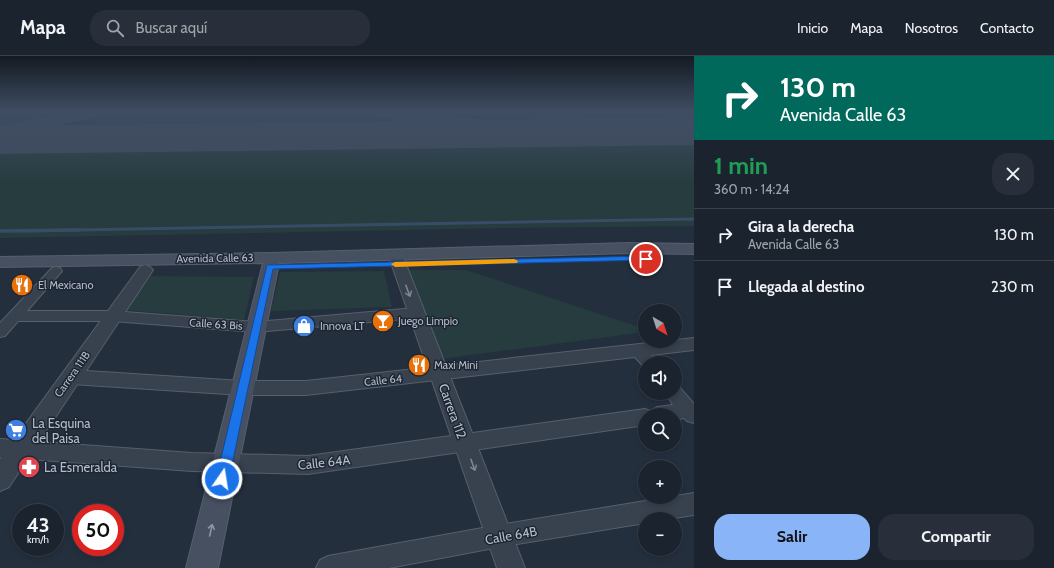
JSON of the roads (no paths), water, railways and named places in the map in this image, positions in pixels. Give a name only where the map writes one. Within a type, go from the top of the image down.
[{"type":"main road","name":"Avenida Calle 63","points":[[0,262],[271,262],[397,259],[630,248],[694,248]]},
{"type":"main road","name":"Avenida Calle 63","points":[[397,259],[694,259]]},
{"type":"main road","name":"Avenida Calle 63","points":[[0,272],[145,270],[271,262]]},
{"type":"main road","points":[[202,568],[271,262]]},
{"type":"street","name":"Carrera 112","points":[[397,259],[511,568]]},
{"type":"street","name":"Carrera 111B","points":[[0,479],[145,270]]},
{"type":"street","points":[[0,332],[56,271]]},
{"type":"street","name":"Calle 63 Bis","points":[[15,316],[112,316],[256,327],[416,313]]},
{"type":"street","name":"Calle 64","points":[[71,377],[242,388],[306,388],[694,344]]},
{"type":"street","points":[[638,350],[643,356]]},
{"type":"street","points":[[680,400],[691,413]]},
{"type":"street","name":"Calle 64A","points":[[0,448],[226,464],[272,466],[308,465],[465,444],[638,418]]},
{"type":"street","name":"Calle 64B","points":[[328,568],[500,536],[694,504]]},
{"type":"waterway","points":[[73,230],[694,219]]},
{"type":"waterway","points":[[0,231],[73,230]]},
{"type":"waterway","points":[[22,231],[73,230]]},
{"type":"waterway","points":[[73,230],[80,230]]},
{"type":"place","name":"El Mexicano","points":[[22,285]]},
{"type":"place","name":"Juego Limpio","points":[[383,321]]},
{"type":"place","name":"Innova LT","points":[[304,326]]},
{"type":"place","name":"Maxi Mini","points":[[419,365]]},
{"type":"place","name":"La Esquina del Paisa","points":[[16,430]]},
{"type":"place","name":"La Esmeralda","points":[[29,467]]}]
